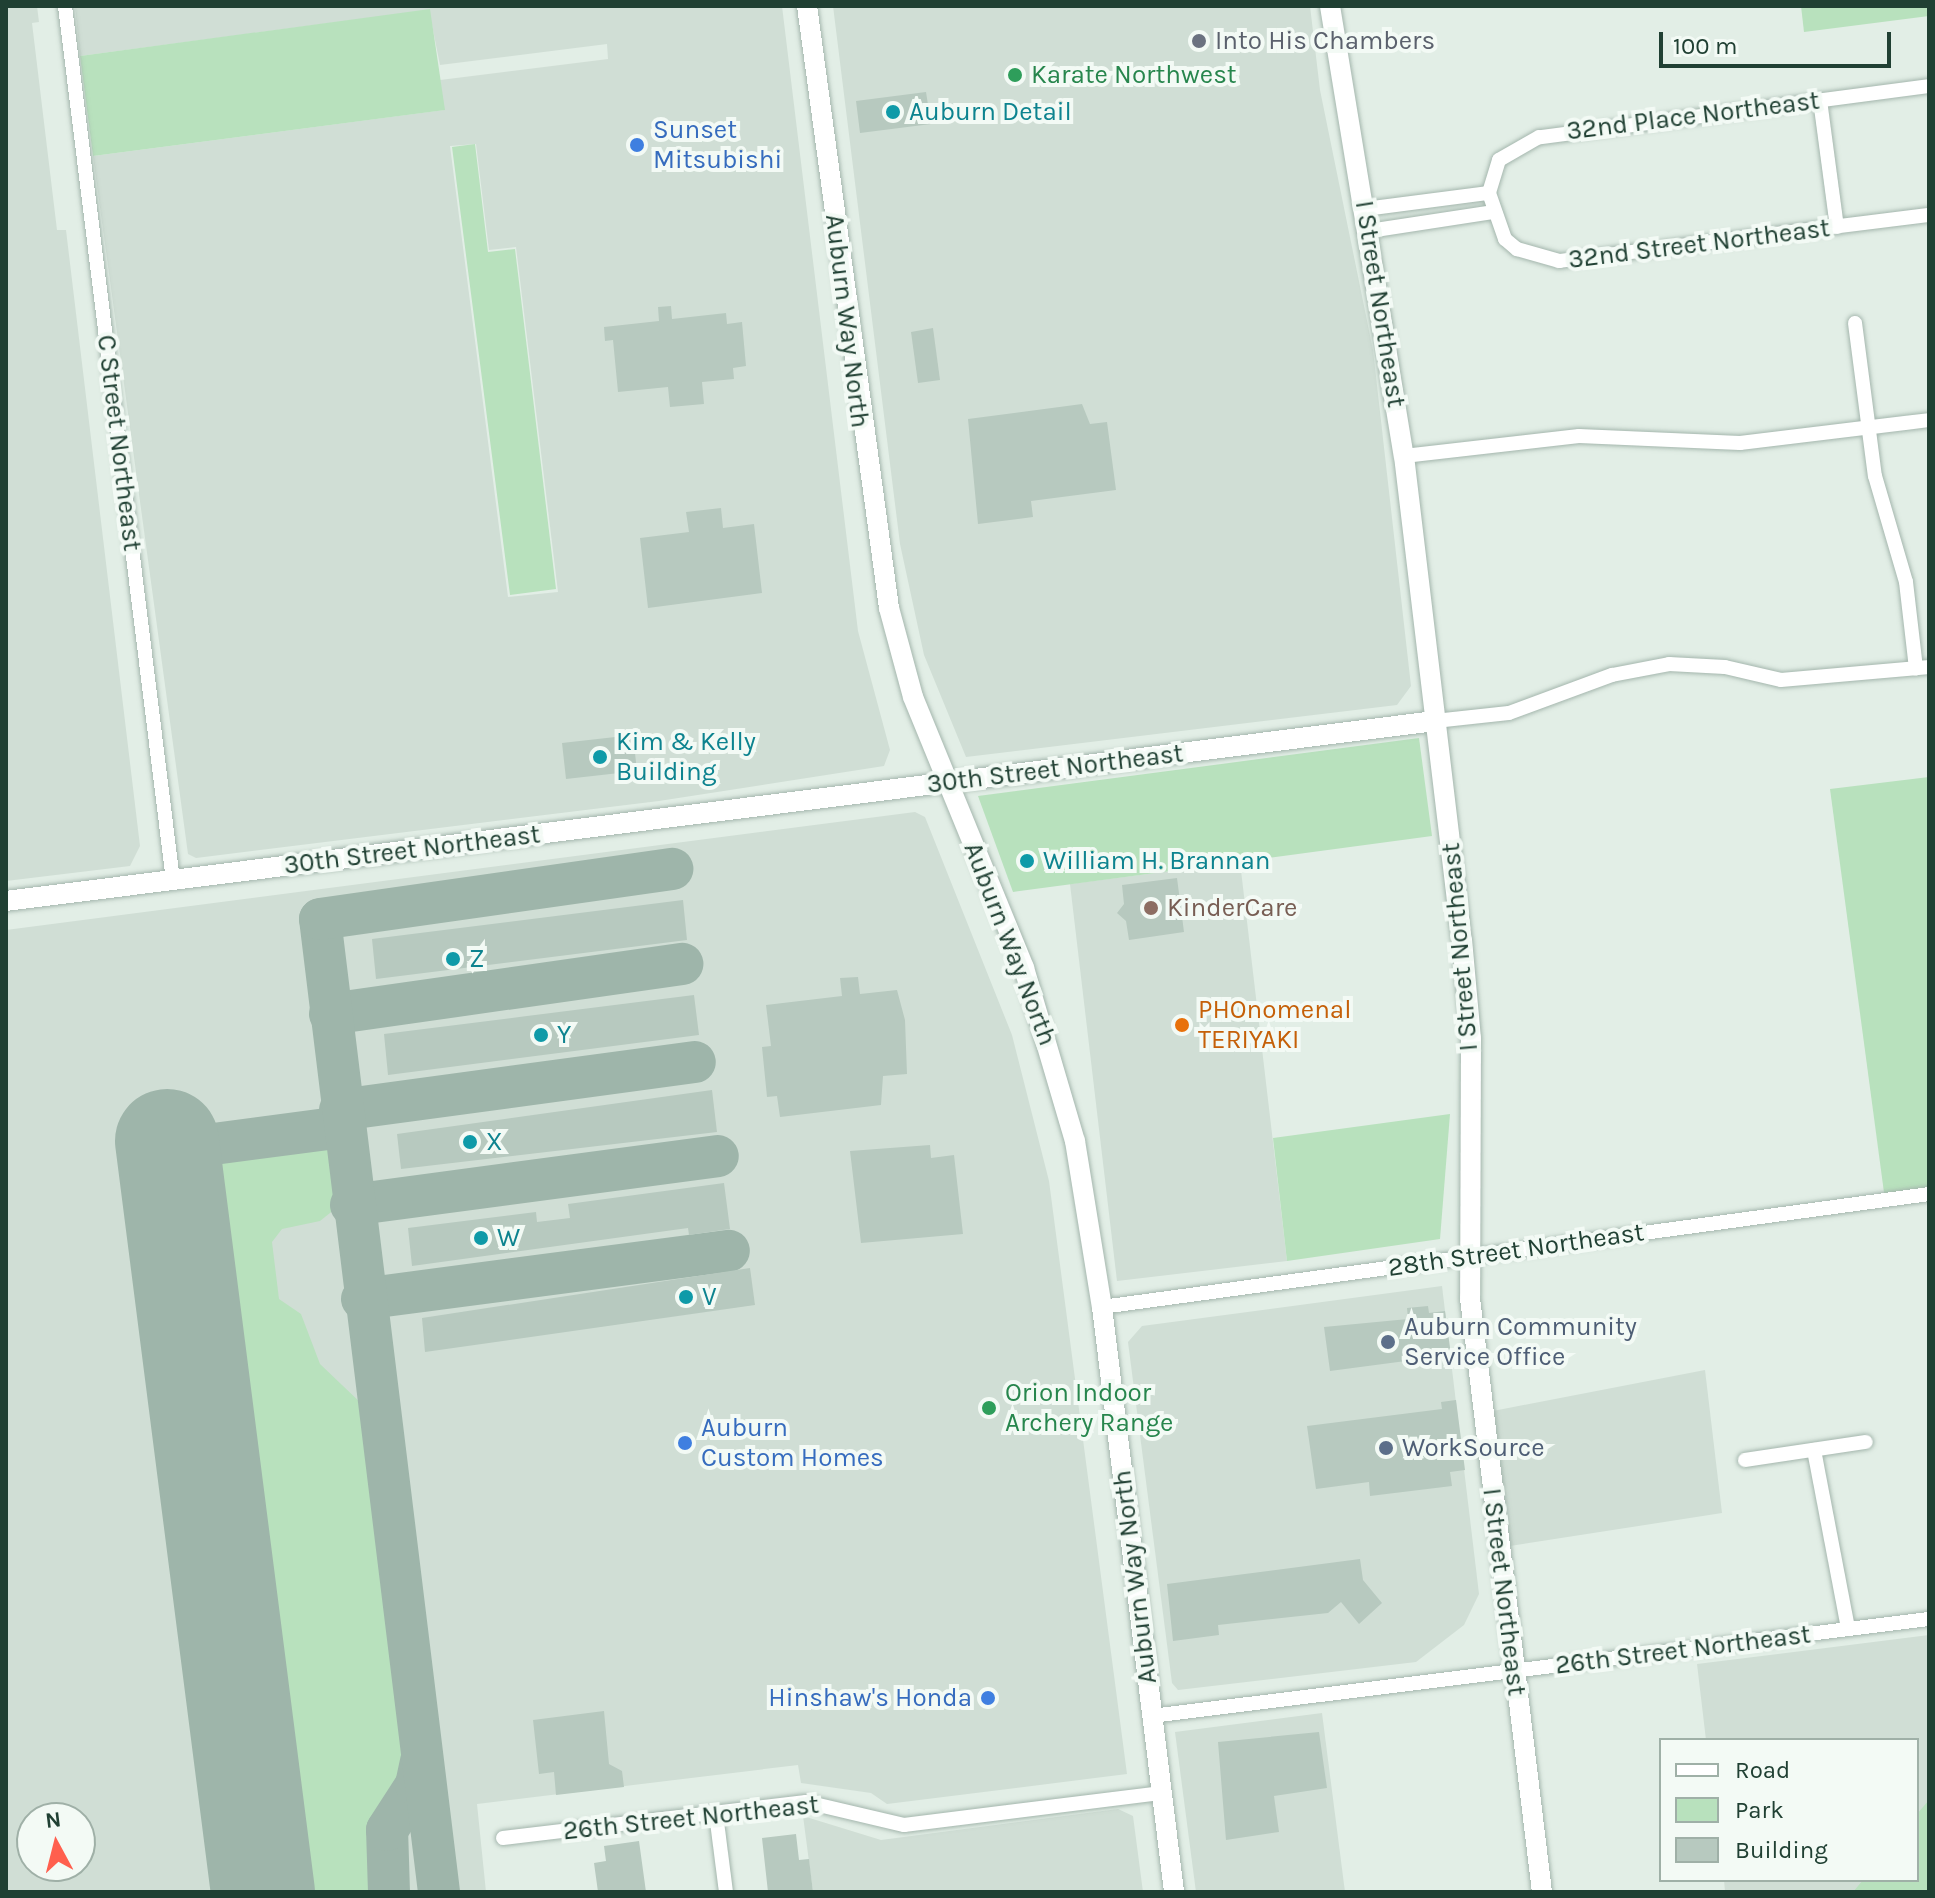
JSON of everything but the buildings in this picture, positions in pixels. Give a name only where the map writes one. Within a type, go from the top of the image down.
[{"type":"street","name":"C Street Northeast","points":[[65,6],[173,880]]},
{"type":"street","name":"Auburn Way North","points":[[807,6],[880,562],[905,669],[1053,1055],[1102,1307],[1174,1892]]},
{"type":"street","name":"I Street Northeast","points":[[1330,6],[1404,456],[1471,1038],[1467,1256],[1542,1892]]},
{"type":"street","name":"32nd Place Northeast","points":[[1489,193],[1499,160],[1539,137],[1929,86]]},
{"type":"street","points":[[1820,100],[1837,227]]},
{"type":"street","points":[[1365,209],[1489,193]]},
{"type":"street","name":"32nd Street Northeast","points":[[1489,193],[1493,212],[1517,249],[1559,261],[1929,215]]},
{"type":"street","points":[[1369,231],[1493,212]]},
{"type":"street","points":[[1855,323],[1880,504],[1906,582],[1922,668]]},
{"type":"street","points":[[1404,456],[1556,437],[1715,445],[1929,420]]},
{"type":"street","name":"30th Street Northeast","points":[[6,901],[1509,713],[1612,675],[1669,664],[1725,667],[1781,680],[1922,668]]},
{"type":"street","name":"28th Street Northeast","points":[[1102,1307],[1929,1194]]},
{"type":"street","points":[[1745,1460],[1866,1442]]},
{"type":"street","points":[[1814,1450],[1848,1629]]},
{"type":"street","name":"26th Street Northeast","points":[[1152,1716],[1929,1619]]},
{"type":"street","name":"26th Street Northeast","points":[[503,1838],[822,1802],[869,1821],[904,1825],[1162,1793]]},
{"type":"street","points":[[716,1814],[726,1892]]},
{"type":"shaded area","points":[[6,6],[37,6],[39,22],[32,23],[57,230],[66,230],[140,846],[130,866],[6,881]]},
{"type":"shaded area","points":[[75,6],[782,6],[858,631],[890,750],[884,766],[659,801],[196,858],[188,854],[93,156],[444,110],[440,80],[608,59],[607,44],[440,65],[429,10],[80,56]],"holes":[[[476,144],[489,250],[516,247],[558,592],[508,597],[450,146]]]},
{"type":"shaded area","points":[[833,6],[1310,6],[1320,90],[1373,350],[1411,686],[1397,705],[966,757],[924,655],[900,544]]},
{"type":"shaded area","points":[[915,812],[925,817],[1012,1035],[1049,1181],[1127,1774],[887,1804],[871,1793],[801,1783],[798,1765],[477,1804],[486,1892],[6,1892],[6,930]]},
{"type":"shaded area","points":[[1240,862],[1287,1261],[1117,1281],[1070,884]]},
{"type":"shaded area","points":[[1442,1286],[1479,1594],[1464,1625],[1416,1662],[1178,1690],[1172,1683],[1128,1342],[1142,1326]]},
{"type":"shaded area","points":[[1705,1370],[1722,1513],[1510,1546],[1493,1411]]},
{"type":"shaded area","points":[[1929,1635],[1929,1892],[1725,1892],[1724,1882],[1919,1882],[1919,1738],[1706,1738],[1697,1664]]},
{"type":"shaded area","points":[[1322,1713],[1345,1892],[1196,1892],[1175,1732]]},
{"type":"shaded area","points":[[1118,1809],[1133,1816],[1143,1892],[813,1892],[803,1816],[881,1840]]},
{"type":"green space","points":[[1801,6],[1929,6],[1929,16],[1804,32]]},
{"type":"green space","points":[[430,9],[445,110],[93,156],[80,56]]},
{"type":"green space","points":[[475,144],[488,252],[515,249],[556,589],[510,595],[452,147]]},
{"type":"green space","points":[[1419,738],[1432,836],[1013,892],[978,796]]},
{"type":"green space","points":[[1929,777],[1929,1194],[1885,1200],[1830,789]]},
{"type":"green space","points":[[1450,1114],[1440,1239],[1287,1261],[1273,1138]]},
{"type":"green space","points":[[317,1140],[335,1143],[345,1186],[340,1205],[320,1221],[282,1229],[272,1242],[279,1299],[301,1314],[320,1364],[364,1406],[411,1758],[411,1771],[374,1834],[381,1892],[296,1892],[201,1157],[249,1145]]},
{"type":"green space","points":[[1929,1800],[1929,1892],[1853,1892],[1861,1882],[1919,1882],[1919,1812]]},
{"type":"taxiway","points":[[439,1892],[320,919],[672,869]]},
{"type":"taxiway","points":[[330,1014],[682,964]]},
{"type":"taxiway","points":[[340,1110],[695,1062]]},
{"type":"taxiway","points":[[168,1150],[343,1127]]},
{"type":"taxiway","points":[[351,1205],[718,1156]]},
{"type":"taxiway","points":[[362,1299],[729,1251]]},
{"type":"taxiway","points":[[389,1892],[387,1830],[416,1785],[421,1761]]},
{"type":"runway","points":[[167,1141],[263,1892]]},
{"type":"place","name":"Into His Chambers","points":[[1199,41]]},
{"type":"place","name":"Karate Northwest","points":[[1015,75]]},
{"type":"place","name":"Auburn Detail","points":[[893,112]]},
{"type":"place","name":"Sunset Mitsubishi","points":[[637,145]]},
{"type":"place","name":"Kim & Kelly Building","points":[[600,757]]},
{"type":"place","name":"William H. Brannan","points":[[1027,861]]},
{"type":"place","name":"KinderCare","points":[[1151,908]]},
{"type":"place","name":"Z","points":[[453,959]]},
{"type":"place","name":"PHOnomenal TERIYAKI","points":[[1182,1025]]},
{"type":"place","name":"Y","points":[[541,1035]]},
{"type":"place","name":"X","points":[[470,1142]]},
{"type":"place","name":"W","points":[[481,1238]]},
{"type":"place","name":"V","points":[[686,1297]]},
{"type":"place","name":"Auburn Community Service Office","points":[[1388,1342]]},
{"type":"place","name":"Orion Indoor Archery Range","points":[[989,1408]]},
{"type":"place","name":"Auburn Custom Homes","points":[[685,1443]]},
{"type":"place","name":"WorkSource","points":[[1386,1448]]},
{"type":"place","name":"Hinshaw's Honda","points":[[988,1698]]}]
